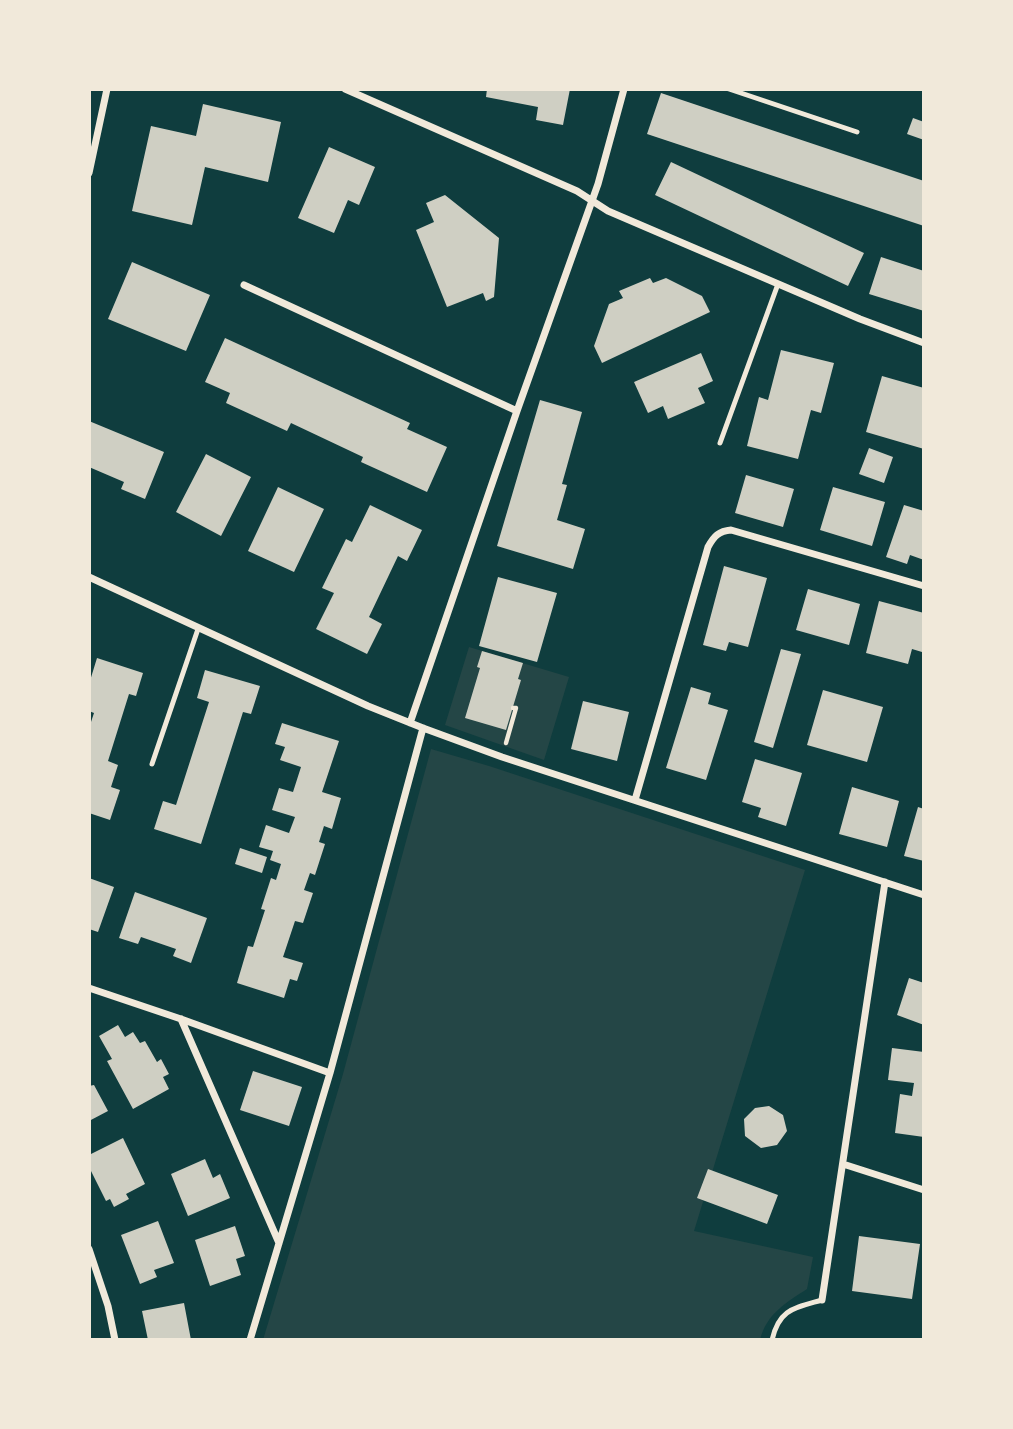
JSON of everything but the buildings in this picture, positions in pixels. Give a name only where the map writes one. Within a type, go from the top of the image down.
[{"type":"street","points":[[89,173],[107,89]]},
{"type":"street","points":[[345,89],[577,191],[608,211],[868,323],[924,342]]},
{"type":"street","points":[[411,723],[592,201],[614,132],[624,89]]},
{"type":"street","points":[[244,285],[517,411]]},
{"type":"street","points":[[635,800],[708,547],[720,532],[731,530],[924,586]]},
{"type":"street","points":[[89,577],[368,706],[423,728],[924,895]]},
{"type":"street","points":[[250,1340],[330,1073],[423,728]]},
{"type":"street","points":[[822,1300],[885,882]]},
{"type":"street","points":[[89,988],[330,1073]]},
{"type":"street","points":[[181,1019],[279,1243]]},
{"type":"street","points":[[843,1164],[924,1191]]},
{"type":"street","points":[[89,1249],[115,1340]]},
{"type":"lane","points":[[729,89],[857,131]]},
{"type":"lane","points":[[720,443],[778,284]]},
{"type":"lane","points":[[152,764],[198,629]]},
{"type":"lane","points":[[772,1340],[782,1315],[822,1300]]},
{"type":"path","points":[[512,723],[516,708],[513,708]]},
{"type":"shaded area","points":[[469,647],[569,677],[544,760],[445,725]]},
{"type":"shaded area","points":[[431,749],[805,870],[694,1231],[813,1257],[807,1289],[772,1316],[760,1340],[263,1340],[343,1074]]}]
